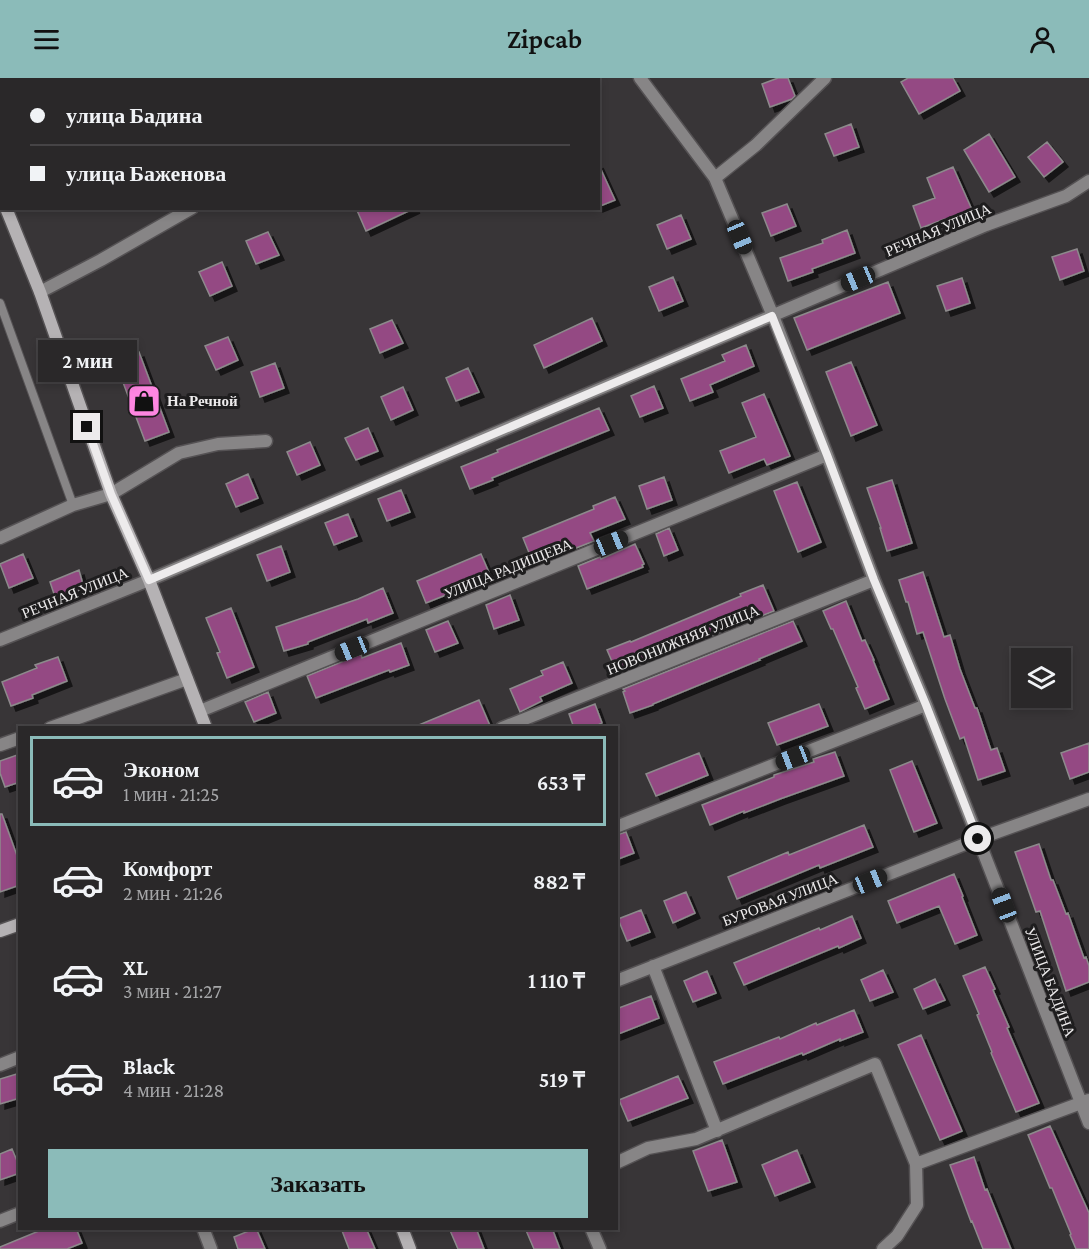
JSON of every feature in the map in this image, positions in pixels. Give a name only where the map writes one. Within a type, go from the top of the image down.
[{"type":"main road","points":[[7,210],[40,292],[111,494],[149,580],[205,726]]},
{"type":"main road","points":[[0,931],[18,925]]},
{"type":"main road","points":[[403,1230],[410,1249]]},
{"type":"street","name":"УЛИЦА БАДИНА","points":[[640,78],[715,178],[827,455],[874,580],[1085,1101],[1089,1123]]},
{"type":"street","points":[[715,178],[756,145],[825,78]]},
{"type":"street","name":"РЕЧНАЯ УЛИЦА","points":[[0,640],[149,580],[986,225],[1066,196],[1089,181]]},
{"type":"street","points":[[40,292],[188,210]]},
{"type":"street","points":[[0,538],[73,505],[111,494],[179,453],[218,444],[266,441]]},
{"type":"street","name":"УЛИЦА РАДИЩЕВА","points":[[200,711],[827,455]]},
{"type":"street","name":"НОВОНИЖНЯЯ УЛИЦА","points":[[507,726],[874,580]]},
{"type":"street","points":[[56,726],[188,679]]},
{"type":"street","points":[[618,826],[926,705]]},
{"type":"street","points":[[0,745],[18,739]]},
{"type":"street","name":"БУРОВАЯ УЛИЦА","points":[[618,980],[978,839],[1089,799]]},
{"type":"street","points":[[653,966],[717,1131]]},
{"type":"street","points":[[0,1065],[18,1058]]},
{"type":"street","points":[[618,1162],[648,1148],[696,1139],[717,1131],[875,1064],[916,1164],[917,1205],[897,1236],[883,1249]]},
{"type":"street","points":[[916,1164],[1085,1101]]},
{"type":"street","points":[[0,1221],[18,1214]]},
{"type":"street","points":[[204,1230],[211,1249]]},
{"type":"street","points":[[592,1230],[600,1249]]},
{"type":"lane","points":[[0,303],[73,505]]},
{"type":"building","points":[[778,78],[788,78],[795,96],[770,107],[762,84]]},
{"type":"building","points":[[908,78],[953,78],[960,91],[919,114],[901,82]]},
{"type":"building","points":[[851,124],[859,147],[834,156],[825,134]]},
{"type":"building","points":[[989,134],[1015,177],[989,192],[964,150]]},
{"type":"building","points":[[1047,142],[1063,162],[1044,177],[1028,157]]},
{"type":"building","points":[[600,167],[615,200],[600,206]]},
{"type":"building","points":[[953,167],[973,212],[947,223],[945,219],[921,228],[913,206],[935,198],[927,178]]},
{"type":"building","points":[[787,204],[796,226],[771,236],[762,213]]},
{"type":"building","points":[[357,210],[411,210],[366,231]]},
{"type":"building","points":[[681,215],[691,239],[667,249],[657,225]]},
{"type":"building","points":[[847,230],[855,253],[812,269],[813,272],[788,281],[780,258],[823,243],[822,240]]},
{"type":"building","points":[[268,232],[279,255],[256,264],[246,241]]},
{"type":"building","points":[[1077,249],[1084,271],[1060,280],[1052,257]]},
{"type":"building","points":[[222,262],[232,286],[210,296],[199,272]]},
{"type":"building","points":[[673,277],[683,301],[659,311],[649,287]]},
{"type":"building","points":[[962,278],[970,303],[946,311],[937,286]]},
{"type":"building","points":[[888,282],[900,313],[807,350],[794,318]]},
{"type":"building","points":[[592,318],[602,341],[544,368],[534,345]]},
{"type":"building","points":[[392,320],[403,343],[380,353],[370,329]]},
{"type":"building","points":[[228,337],[238,360],[216,370],[205,346]]},
{"type":"building","points":[[746,345],[754,366],[710,385],[713,392],[690,401],[681,379],[725,361],[722,355]]},
{"type":"building","points":[[139,352],[169,432],[145,441],[115,361]]},
{"type":"building","points":[[851,362],[877,425],[851,436],[826,372]]},
{"type":"building","points":[[275,363],[284,388],[260,397],[251,372]]},
{"type":"building","points":[[468,368],[479,392],[456,401],[446,378]]},
{"type":"building","points":[[654,386],[663,408],[640,417],[631,396]]},
{"type":"building","points":[[403,387],[413,410],[391,420],[381,397]]},
{"type":"building","points":[[764,394],[790,456],[767,465],[764,459],[729,473],[720,451],[756,437],[742,403]]},
{"type":"building","points":[[599,408],[609,430],[470,489],[461,467]]},
{"type":"building","points":[[368,428],[378,451],[356,460],[345,438]]},
{"type":"building","points":[[310,442],[320,465],[297,475],[287,452]]},
{"type":"building","points":[[248,474],[258,498],[236,507],[226,484]]},
{"type":"building","points":[[664,477],[672,500],[647,509],[639,486]]},
{"type":"building","points":[[892,480],[912,543],[887,551],[867,488]]},
{"type":"building","points":[[797,482],[821,542],[798,552],[774,491]]},
{"type":"building","points":[[401,490],[410,512],[387,521],[378,499]]},
{"type":"building","points":[[615,497],[625,519],[590,533],[594,541],[571,550],[568,545],[532,560],[523,538],[594,509],[593,506]]},
{"type":"building","points":[[348,514],[357,536],[334,545],[325,523]]},
{"type":"building","points":[[669,528],[678,550],[664,556],[656,534]]},
{"type":"building","points":[[635,544],[644,564],[643,567],[587,589],[578,566]]},
{"type":"building","points":[[281,546],[290,572],[267,581],[257,555]]},
{"type":"building","points":[[23,554],[33,578],[9,588],[0,564]]},
{"type":"building","points":[[481,554],[491,577],[426,603],[417,581]]},
{"type":"building","points":[[79,570],[84,588],[56,600],[50,582]]},
{"type":"building","points":[[923,572],[944,637],[950,635],[960,669],[975,708],[977,708],[991,750],[997,748],[1005,771],[978,780],[964,737],[960,739],[923,632],[917,634],[899,580]]},
{"type":"building","points":[[763,585],[774,611],[617,673],[607,650],[631,642]]},
{"type":"building","points":[[383,588],[393,613],[368,623],[367,619],[308,642],[308,644],[284,651],[276,627]]},
{"type":"building","points":[[510,595],[519,620],[494,629],[486,605]]},
{"type":"building","points":[[846,601],[862,641],[865,640],[874,660],[889,699],[865,709],[856,688],[858,687],[823,611]]},
{"type":"building","points":[[231,608],[254,667],[227,678],[217,653],[220,652],[206,618]]},
{"type":"building","points":[[448,621],[458,643],[435,652],[426,630]]},
{"type":"building","points":[[793,621],[802,641],[630,713],[623,689]]},
{"type":"building","points":[[401,643],[409,665],[390,672],[389,670],[316,698],[307,676],[361,654],[362,658]]},
{"type":"building","points":[[58,657],[67,681],[11,706],[2,682],[37,668],[35,665]]},
{"type":"building","points":[[563,662],[572,683],[540,697],[542,701],[520,712],[510,689],[543,675],[541,671]]},
{"type":"building","points":[[268,692],[276,713],[254,722],[245,702]]},
{"type":"building","points":[[479,700],[490,726],[416,726]]},
{"type":"building","points":[[595,704],[602,723],[596,726],[573,726],[569,714]]},
{"type":"building","points":[[819,704],[828,726],[777,745],[768,723]]},
{"type":"building","points":[[1089,743],[1089,772],[1070,779],[1061,753]]},
{"type":"building","points":[[835,752],[844,776],[710,825],[702,805]]},
{"type":"building","points":[[699,753],[708,775],[656,796],[646,774]]},
{"type":"building","points":[[18,755],[18,783],[5,787],[0,773],[0,761]]},
{"type":"building","points":[[912,761],[937,823],[914,832],[890,770]]},
{"type":"building","points":[[0,814],[2,814],[18,858],[18,886],[0,892]]},
{"type":"building","points":[[864,825],[873,847],[820,868],[819,865],[737,899],[728,877],[788,852],[789,855]]},
{"type":"building","points":[[626,832],[634,853],[618,859],[618,834]]},
{"type":"building","points":[[1039,844],[1051,880],[1053,880],[1066,914],[1068,913],[1089,966],[1089,982],[1066,991],[1040,911],[1036,912],[1015,852]]},
{"type":"building","points":[[954,874],[977,935],[955,944],[939,906],[897,923],[888,901]]},
{"type":"building","points":[[686,892],[695,913],[673,923],[664,901]]},
{"type":"building","points":[[641,910],[650,932],[627,941],[618,919]]},
{"type":"building","points":[[852,916],[861,938],[744,985],[734,963]]},
{"type":"building","points":[[985,967],[1009,1027],[1007,1028],[1039,1103],[1016,1112],[991,1053],[977,1015],[979,1014],[963,976]]},
{"type":"building","points":[[883,970],[893,992],[870,1001],[861,980]]},
{"type":"building","points":[[707,971],[716,993],[693,1002],[684,981]]},
{"type":"building","points":[[935,979],[945,1000],[923,1009],[914,989]]},
{"type":"building","points":[[651,996],[659,1018],[618,1034],[618,1008]]},
{"type":"building","points":[[854,1010],[863,1032],[723,1084],[714,1062]]},
{"type":"building","points":[[921,1035],[962,1131],[940,1140],[898,1045]]},
{"type":"building","points":[[18,1074],[18,1099],[0,1104],[0,1079]]},
{"type":"building","points":[[678,1076],[688,1098],[628,1121],[619,1100]]},
{"type":"building","points":[[1050,1126],[1089,1213],[1089,1249],[1076,1249],[1028,1135]]},
{"type":"building","points":[[722,1140],[737,1182],[708,1191],[693,1151]]},
{"type":"building","points":[[12,1149],[18,1163],[18,1174],[0,1180],[0,1154]]},
{"type":"building","points":[[797,1150],[810,1182],[775,1196],[762,1165]]},
{"type":"building","points":[[974,1157],[985,1190],[987,1189],[1011,1249],[983,1249],[971,1222],[950,1165]]},
{"type":"building","points":[[41,1230],[77,1230],[82,1243],[67,1249],[0,1249],[0,1247]]},
{"type":"building","points":[[257,1230],[265,1249],[238,1249],[234,1237]]},
{"type":"building","points":[[342,1230],[367,1230],[375,1249],[349,1249]]},
{"type":"building","points":[[450,1230],[477,1230],[484,1249],[458,1249]]},
{"type":"building","points":[[526,1230],[553,1230],[560,1249],[534,1249]]},
{"type":"place","name":"На Речной","points":[[144,401]]},
{"type":"route","points":[[87,427],[111,494],[149,580],[772,316],[874,580],[978,839]]}]
